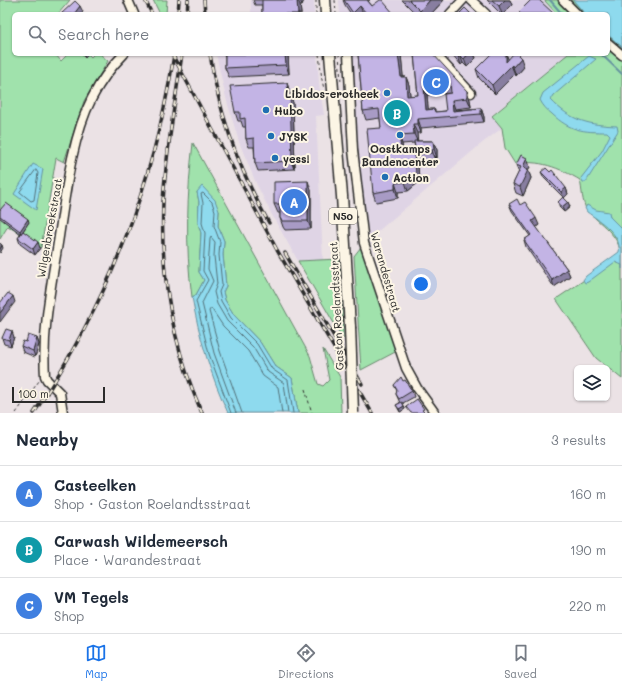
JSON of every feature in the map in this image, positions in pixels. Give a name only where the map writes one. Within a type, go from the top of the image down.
[{"type":"main road","points":[[325,0],[326,12]]},
{"type":"main road","name":"Gaston Roelandtsstraat","points":[[330,56],[342,196],[350,327],[353,413]]},
{"type":"street","points":[[128,0],[133,12]]},
{"type":"street","points":[[452,12],[463,0]]},
{"type":"street","points":[[471,0],[484,12]]},
{"type":"street","points":[[564,0],[575,12]]},
{"type":"street","points":[[610,45],[622,55]]},
{"type":"street","name":"Wilgenbroekstraat","points":[[45,376],[47,309],[72,162],[91,99],[101,82],[122,56]]},
{"type":"street","name":"Warandestraat","points":[[348,56],[353,150],[364,243],[406,368],[417,388],[435,413]]},
{"type":"street","points":[[436,56],[471,93]]},
{"type":"street","points":[[45,376],[60,394],[63,413]]},
{"type":"path","points":[[316,0],[316,12]]},
{"type":"path","points":[[335,0],[336,12]]},
{"type":"path","points":[[16,413],[42,377],[45,376]]},
{"type":"path","points":[[305,389],[312,413]]},
{"type":"shaded area","points":[[251,0],[314,0],[314,12],[251,12]]},
{"type":"shaded area","points":[[339,0],[544,0],[555,12],[340,12]]},
{"type":"shaded area","points":[[216,56],[317,56],[319,84],[324,115],[316,116],[323,260],[298,261],[256,183],[239,142],[226,98]]},
{"type":"shaded area","points":[[352,56],[566,56],[492,115],[502,128],[364,243],[352,87]]},
{"type":"green space","points":[[0,0],[70,0],[60,12],[12,12],[12,56],[57,56],[61,61],[66,56],[102,56],[108,61],[84,101],[64,162],[56,158],[41,248],[8,226],[0,239]]},
{"type":"green space","points":[[153,0],[167,0],[166,12],[159,12]]},
{"type":"green space","points":[[544,0],[573,0],[583,12],[555,12]]},
{"type":"green space","points":[[610,37],[622,47],[622,379],[610,369],[610,365],[605,365],[596,358],[556,299],[620,256],[620,249],[617,242],[608,230],[585,207],[580,180],[557,168],[549,166],[532,163],[515,164],[505,148],[502,128],[492,116],[566,56],[610,56]]},
{"type":"green space","points":[[193,143],[310,356],[318,384],[323,386],[329,380],[323,349],[340,377],[341,413],[298,413],[292,378],[275,366],[260,342],[234,315],[225,300],[223,292],[226,286],[223,255],[224,241],[218,226],[219,211],[197,192],[199,202],[198,223],[201,233],[199,272],[204,280],[196,295],[192,297],[188,258],[188,220],[189,182]]},
{"type":"green space","points":[[364,243],[399,350],[361,370],[354,256]]},
{"type":"green space","points":[[339,259],[343,330],[343,339],[298,261]]},
{"type":"water","points":[[573,0],[622,0],[622,47],[610,37],[610,12],[583,12]]},
{"type":"water","points":[[589,56],[596,59],[554,95],[551,100],[558,107],[573,117],[589,123],[617,126],[618,131],[586,182],[583,182],[581,178],[602,151],[610,135],[607,132],[584,131],[565,124],[550,112],[540,100],[543,93]]},
{"type":"water","points":[[33,164],[43,169],[36,210],[14,194]]},
{"type":"water","points":[[202,186],[215,200],[219,211],[218,226],[224,241],[223,255],[226,286],[223,292],[225,300],[234,315],[260,342],[275,366],[292,378],[298,413],[228,413],[216,385],[198,327],[192,297],[196,295],[204,280],[199,272],[201,233],[198,223],[199,202],[197,192]]},
{"type":"water","points":[[587,205],[596,210],[609,212],[610,217],[622,229],[622,265],[615,262],[585,283],[583,280],[586,276],[619,252],[619,246],[614,234],[604,224],[587,212],[585,208]]},
{"type":"building","points":[[262,0],[297,0],[298,12],[262,12]]},
{"type":"building","points":[[344,0],[367,0],[372,6],[382,0],[392,12],[365,12],[360,6],[352,12]]},
{"type":"building","points":[[409,0],[430,0],[420,11]]},
{"type":"building","points":[[492,0],[505,0],[499,6]]},
{"type":"building","points":[[531,0],[539,0],[552,12],[519,12]]},
{"type":"building","points":[[75,1],[80,6],[76,12],[63,12]]},
{"type":"building","points":[[465,8],[469,12],[461,12]]},
{"type":"building","points":[[225,56],[285,56],[286,65],[225,68]]},
{"type":"building","points":[[358,56],[398,56],[401,77],[406,77],[407,96],[418,95],[414,56],[435,56],[467,91],[467,98],[452,100],[453,111],[481,108],[481,114],[418,119],[418,124],[413,124],[414,134],[399,135],[401,149],[415,148],[414,141],[433,141],[434,149],[432,150],[432,153],[414,154],[416,173],[405,182],[395,183],[395,189],[373,193],[367,129],[381,128],[379,109],[363,111]],"holes":[[[450,83],[451,93],[444,94],[446,111],[435,112],[434,109],[426,110],[424,86]]]},
{"type":"building","points":[[489,56],[506,56],[506,62],[511,56],[519,56],[521,58],[492,85],[476,69]]},
{"type":"building","points":[[287,83],[288,93],[290,94],[291,161],[255,163],[254,138],[246,139],[245,118],[240,119],[240,112],[235,112],[230,86]]},
{"type":"building","points":[[521,155],[527,158],[523,167],[528,170],[520,187],[513,184],[521,167],[516,165]]},
{"type":"building","points":[[546,168],[550,172],[552,170],[566,188],[561,192],[541,172]]},
{"type":"building","points":[[308,181],[308,221],[282,221],[280,218],[280,204],[274,204],[274,182]]},
{"type":"building","points":[[563,197],[568,202],[562,207],[558,202]]},
{"type":"building","points":[[517,199],[520,205],[525,202],[536,218],[532,221],[567,269],[552,280],[524,240],[531,235],[509,204]]},
{"type":"building","points":[[6,203],[28,219],[20,231],[0,216],[0,210]]},
{"type":"building","points":[[23,231],[38,242],[33,249],[18,238]]},
{"type":"building","points":[[8,293],[13,296],[0,313],[0,303]]},
{"type":"building","points":[[6,329],[12,331],[9,340],[2,338]]},
{"type":"building","points":[[28,335],[37,338],[33,351],[21,346],[23,341],[26,342]]},
{"type":"building","points":[[401,377],[403,381],[405,380],[412,391],[399,399],[394,385]]},
{"type":"building","points":[[417,399],[425,413],[411,413],[406,407]]},
{"type":"building","points":[[402,402],[404,406],[399,409],[396,405]]},
{"type":"waterway","points":[[550,0],[560,12]]},
{"type":"waterway","points":[[603,56],[622,74]]},
{"type":"railway","points":[[145,0],[151,12]]},
{"type":"railway","points":[[178,12],[179,0]]},
{"type":"railway","points":[[187,12],[188,0]]},
{"type":"railway","points":[[204,0],[205,12]]},
{"type":"railway","points":[[173,56],[277,250],[372,413]]},
{"type":"railway","points":[[34,413],[84,329],[124,242],[154,151],[174,56]]},
{"type":"railway","points":[[182,56],[164,183],[164,256],[170,310],[176,336],[183,362],[202,413]]},
{"type":"railway","points":[[210,56],[219,98],[232,141],[248,183],[269,223]]},
{"type":"railway","points":[[285,253],[362,384]]},
{"type":"place","name":"VM Tegels","points":[[436,82]]},
{"type":"place","name":"Libidos-erotheek","points":[[387,93]]},
{"type":"place","name":"Hubo","points":[[266,110]]},
{"type":"place","name":"Carwash Wildemeersch","points":[[397,113]]},
{"type":"place","name":"Oostkamps Bandencenter","points":[[400,135]]},
{"type":"place","name":"JYSK","points":[[271,136]]},
{"type":"place","name":"yess!","points":[[275,158]]},
{"type":"place","name":"Action","points":[[385,177]]},
{"type":"place","name":"Casteelken","points":[[294,202]]}]
